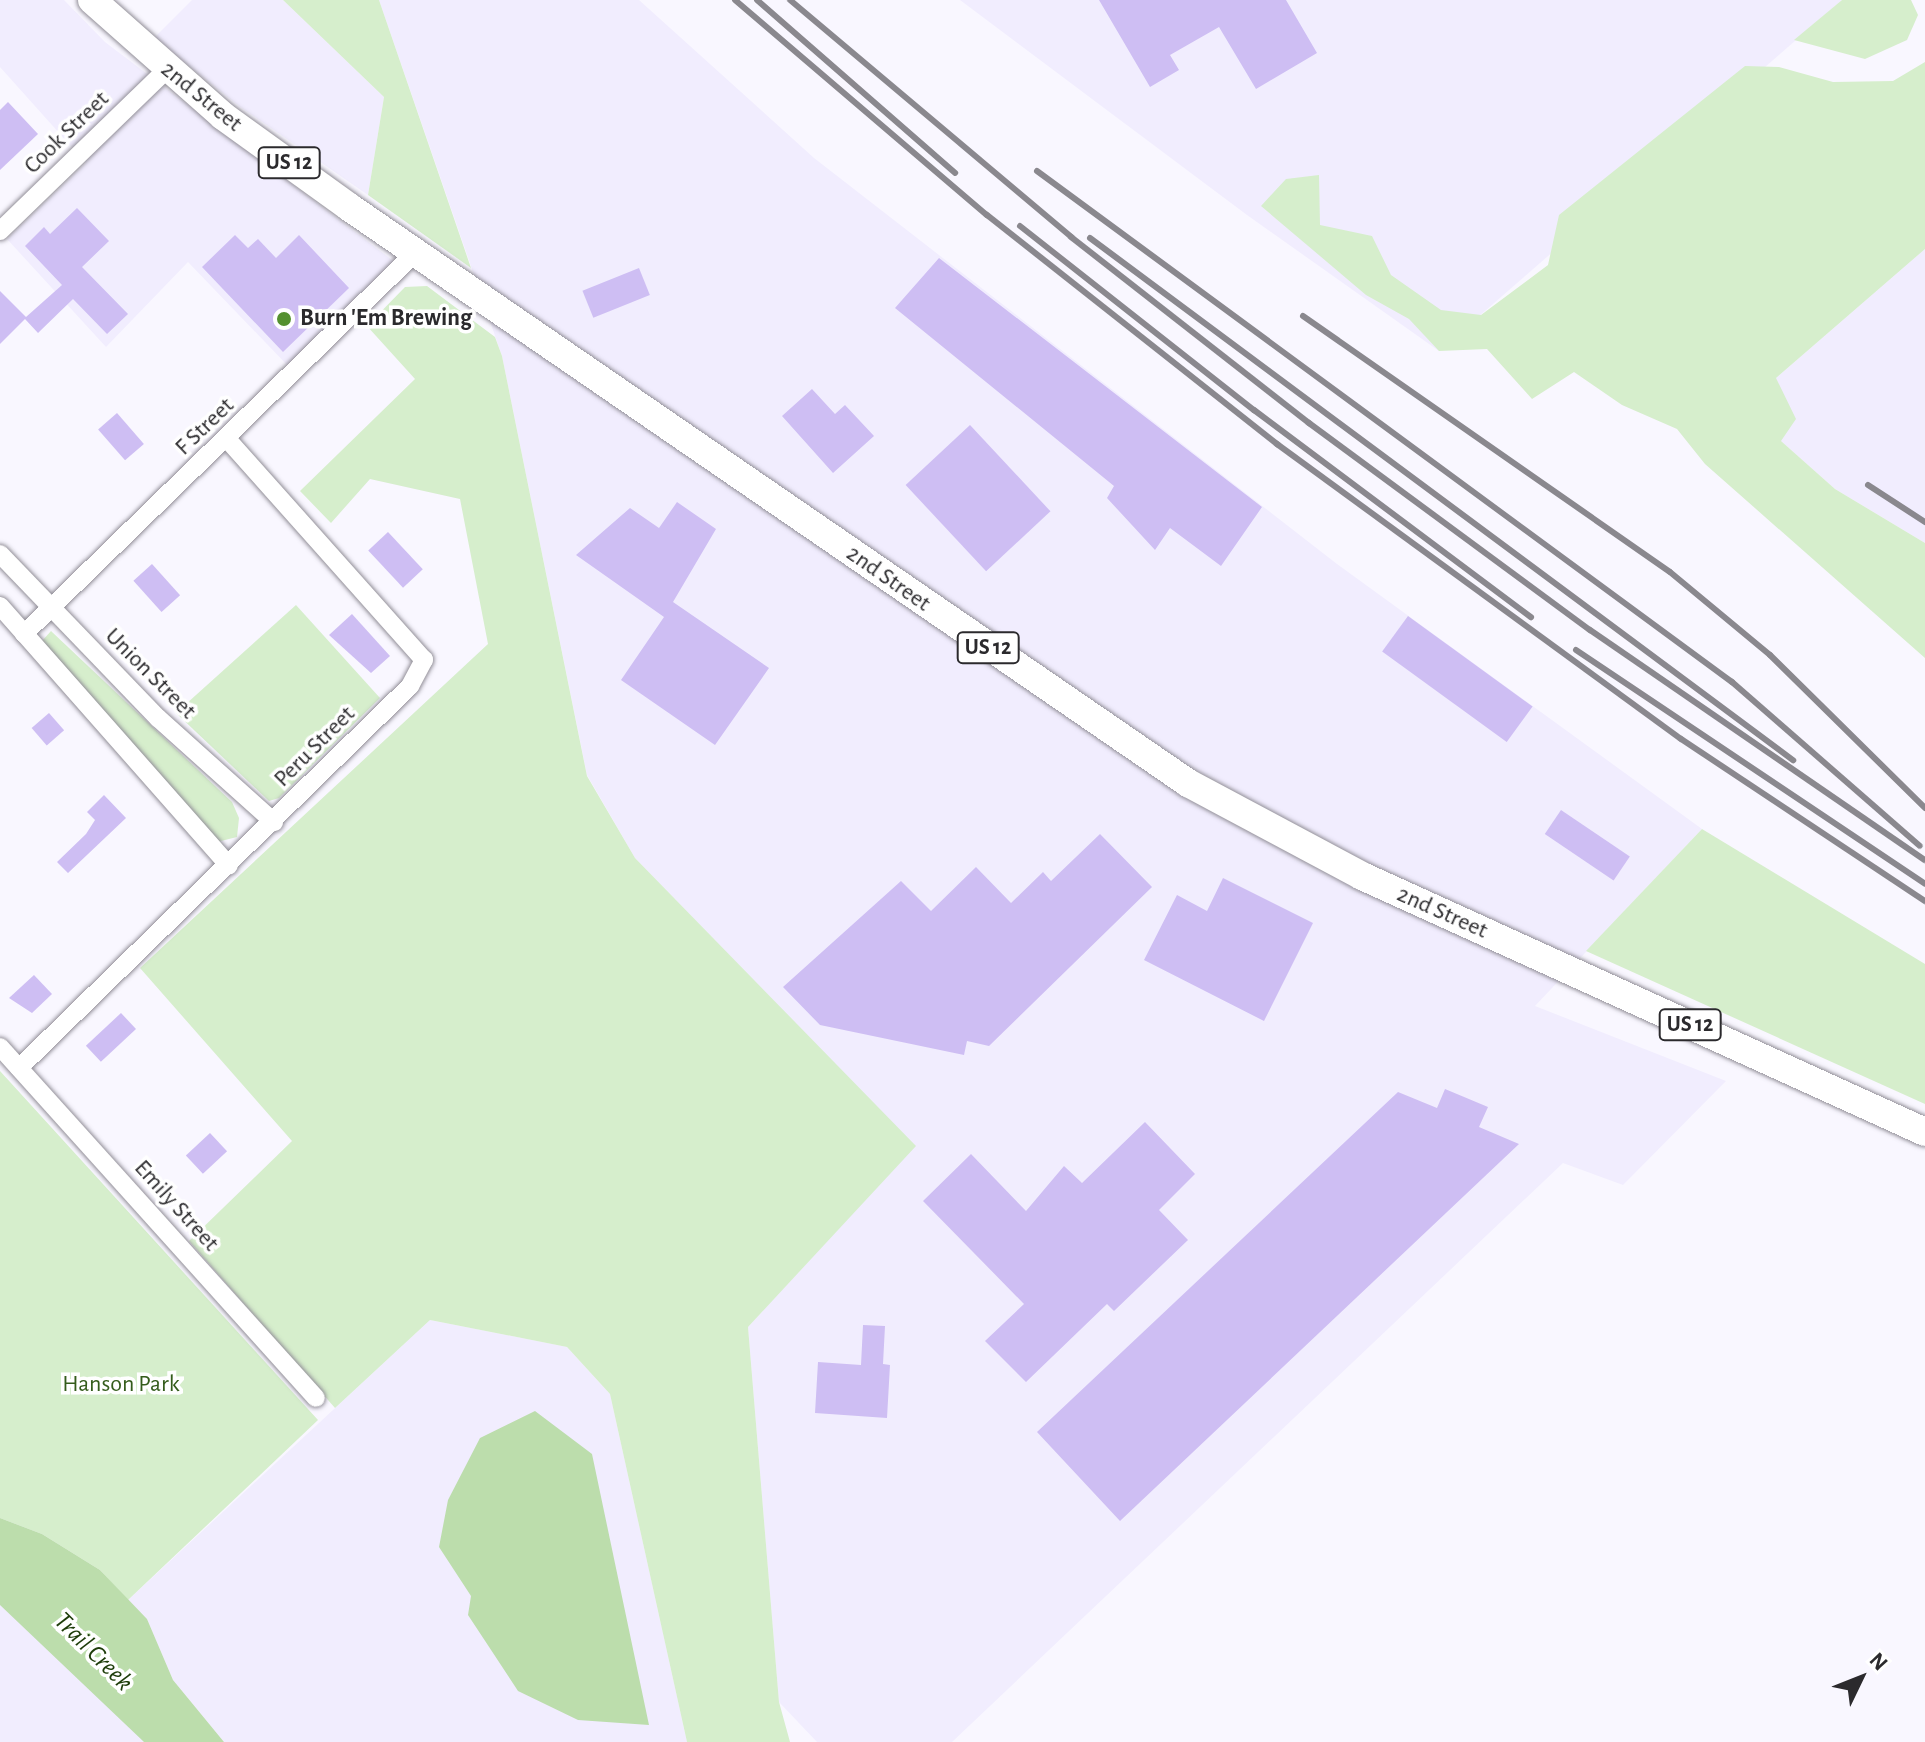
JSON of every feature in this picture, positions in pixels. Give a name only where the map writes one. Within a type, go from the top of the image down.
[{"type":"main road","name":"2nd Street","points":[[92,0],[166,70],[415,253],[1188,783],[1362,876],[1925,1132]]},
{"type":"street","name":"Cook Street","points":[[0,231],[166,70]]},
{"type":"street","name":"F Street","points":[[24,634],[415,253]]},
{"type":"street","name":"Peru Street","points":[[19,1068],[410,686],[424,660],[227,439]]},
{"type":"street","name":"Union Street","points":[[0,554],[158,718],[274,822]]},
{"type":"street","points":[[0,606],[229,866]]},
{"type":"street","name":"Emily Street","points":[[0,1047],[316,1398]]},
{"type":"shaded area","points":[[0,0],[64,0],[105,42],[396,263],[290,368],[188,262],[106,347],[7,239],[86,163],[0,67]]},
{"type":"shaded area","points":[[192,0],[283,0],[384,97],[368,195],[239,106],[154,38]]},
{"type":"shaded area","points":[[379,0],[639,0],[814,158],[1337,564],[1702,829],[1535,1006],[1726,1081],[1623,1185],[1563,1163],[952,1742],[817,1742],[779,1702],[748,1327],[915,1146],[635,858],[587,775],[502,356]]},
{"type":"shaded area","points":[[960,0],[1842,0],[1439,351],[1247,215]]},
{"type":"shaded area","points":[[1925,249],[1925,543],[1835,489],[1781,441],[1776,378]]},
{"type":"shaded area","points":[[430,1320],[567,1347],[610,1394],[687,1742],[224,1742],[173,1680],[147,1619],[128,1600]]},
{"type":"shaded area","points":[[0,1605],[97,1694],[144,1742],[0,1742]]},
{"type":"green space","points":[[283,0],[379,0],[471,268],[368,195],[384,97]]},
{"type":"green space","points":[[1842,0],[1911,0],[1918,15],[1907,40],[1865,59],[1794,40]]},
{"type":"green space","points":[[1925,62],[1925,249],[1776,378],[1796,419],[1781,441],[1835,489],[1925,543],[1925,658],[1705,464],[1677,429],[1622,405],[1574,372],[1532,399],[1487,349],[1439,351],[1409,319],[1366,295],[1261,206],[1286,179],[1319,175],[1320,225],[1372,236],[1391,275],[1441,310],[1481,315],[1548,265],[1559,215],[1745,66],[1779,67],[1833,82],[1893,81]]},
{"type":"green space","points":[[427,286],[495,337],[502,356],[587,776],[635,858],[916,1146],[748,1327],[779,1702],[790,1742],[687,1742],[610,1394],[567,1347],[430,1320],[335,1408],[189,1241],[292,1141],[140,968],[488,644],[460,499],[370,479],[331,523],[300,491],[415,379],[367,326],[405,287]]},
{"type":"green space","points":[[296,605],[380,698],[279,798],[269,801],[176,713]]},
{"type":"green space","points":[[51,631],[232,802],[239,818],[237,837],[217,842],[42,641]]},
{"type":"green space","points":[[1702,829],[1925,964],[1925,1104],[1586,951]]},
{"type":"green space","name":"Hanson Park","points":[[0,1071],[318,1420],[128,1600],[100,1570],[42,1534],[0,1518]]},
{"type":"water","points":[[535,1411],[592,1454],[649,1725],[578,1720],[518,1691],[468,1615],[471,1596],[439,1547],[448,1500],[480,1438]]},
{"type":"water","name":"Trail Creek","points":[[0,1518],[42,1534],[100,1570],[147,1619],[173,1680],[224,1742],[144,1742],[0,1605]]},
{"type":"building","points":[[1099,0],[1286,0],[1317,53],[1256,89],[1219,27],[1170,55],[1179,70],[1150,87]]},
{"type":"building","points":[[8,102],[38,134],[0,170],[0,110]]},
{"type":"building","points":[[77,208],[109,241],[82,267],[128,314],[107,334],[73,299],[38,333],[25,319],[0,344],[0,291],[26,317],[62,285],[25,246],[44,227],[50,234]]},
{"type":"building","name":"Burn 'Em Brewing","points":[[235,235],[248,248],[258,239],[276,258],[299,235],[349,288],[283,352],[202,267]]},
{"type":"building","points":[[939,258],[1262,507],[1221,566],[1170,528],[1155,550],[1107,498],[1114,486],[895,308]]},
{"type":"building","points":[[639,268],[650,295],[593,318],[582,291]]},
{"type":"building","points":[[812,389],[835,414],[845,405],[874,436],[833,473],[782,416]]},
{"type":"building","points":[[117,413],[144,444],[125,460],[98,429]]},
{"type":"building","points":[[970,425],[1050,511],[986,571],[906,485]]},
{"type":"building","points":[[677,502],[716,529],[673,602],[769,668],[715,745],[621,680],[664,617],[576,555],[630,508],[659,528]]},
{"type":"building","points":[[388,532],[423,569],[403,588],[368,550]]},
{"type":"building","points":[[152,564],[180,595],[162,612],[133,581]]},
{"type":"building","points":[[352,614],[390,656],[371,673],[329,635]]},
{"type":"building","points":[[1408,616],[1533,707],[1507,742],[1382,652]]},
{"type":"building","points":[[49,713],[64,730],[47,745],[32,728]]},
{"type":"building","points":[[104,795],[126,818],[68,873],[57,862],[86,834],[95,820],[87,812]]},
{"type":"building","points":[[1561,810],[1630,856],[1614,880],[1545,834]]},
{"type":"building","points":[[1100,834],[1152,887],[989,1046],[967,1041],[964,1055],[820,1025],[783,987],[901,881],[931,911],[976,867],[1011,903],[1043,872],[1051,881]]},
{"type":"building","points":[[1223,878],[1313,923],[1264,1021],[1144,960],[1177,895],[1207,911]]},
{"type":"building","points":[[34,975],[52,994],[32,1013],[9,998]]},
{"type":"building","points":[[121,1013],[136,1029],[101,1062],[86,1046]]},
{"type":"building","points":[[1445,1089],[1488,1107],[1479,1127],[1519,1144],[1120,1521],[1037,1432],[1398,1092],[1437,1108]]},
{"type":"building","points":[[1145,1122],[1195,1174],[1159,1210],[1188,1240],[1114,1311],[1107,1304],[1026,1382],[985,1341],[1024,1304],[923,1201],[971,1154],[1026,1211],[1064,1166],[1082,1183]]},
{"type":"building","points":[[210,1133],[227,1151],[203,1174],[186,1156]]},
{"type":"building","points":[[863,1325],[885,1326],[883,1364],[890,1365],[887,1418],[815,1413],[818,1362],[861,1365]]},
{"type":"railway","points":[[735,0],[987,215],[1277,444],[1681,739],[1925,901]]},
{"type":"railway","points":[[757,0],[955,173]]},
{"type":"railway","points":[[790,0],[1071,237],[1309,423],[1590,630],[1925,860]]},
{"type":"railway","points":[[1037,171],[1732,682],[1920,846]]},
{"type":"railway","points":[[1020,226],[1254,410],[1531,617]]},
{"type":"railway","points":[[1090,238],[1793,760]]},
{"type":"railway","points":[[1303,316],[1670,572],[1770,655],[1925,808]]},
{"type":"railway","points":[[1868,485],[1925,522]]},
{"type":"railway","points":[[1576,650],[1925,884]]},
{"type":"place","name":"Burn 'Em Brewing","points":[[284,319]]}]
